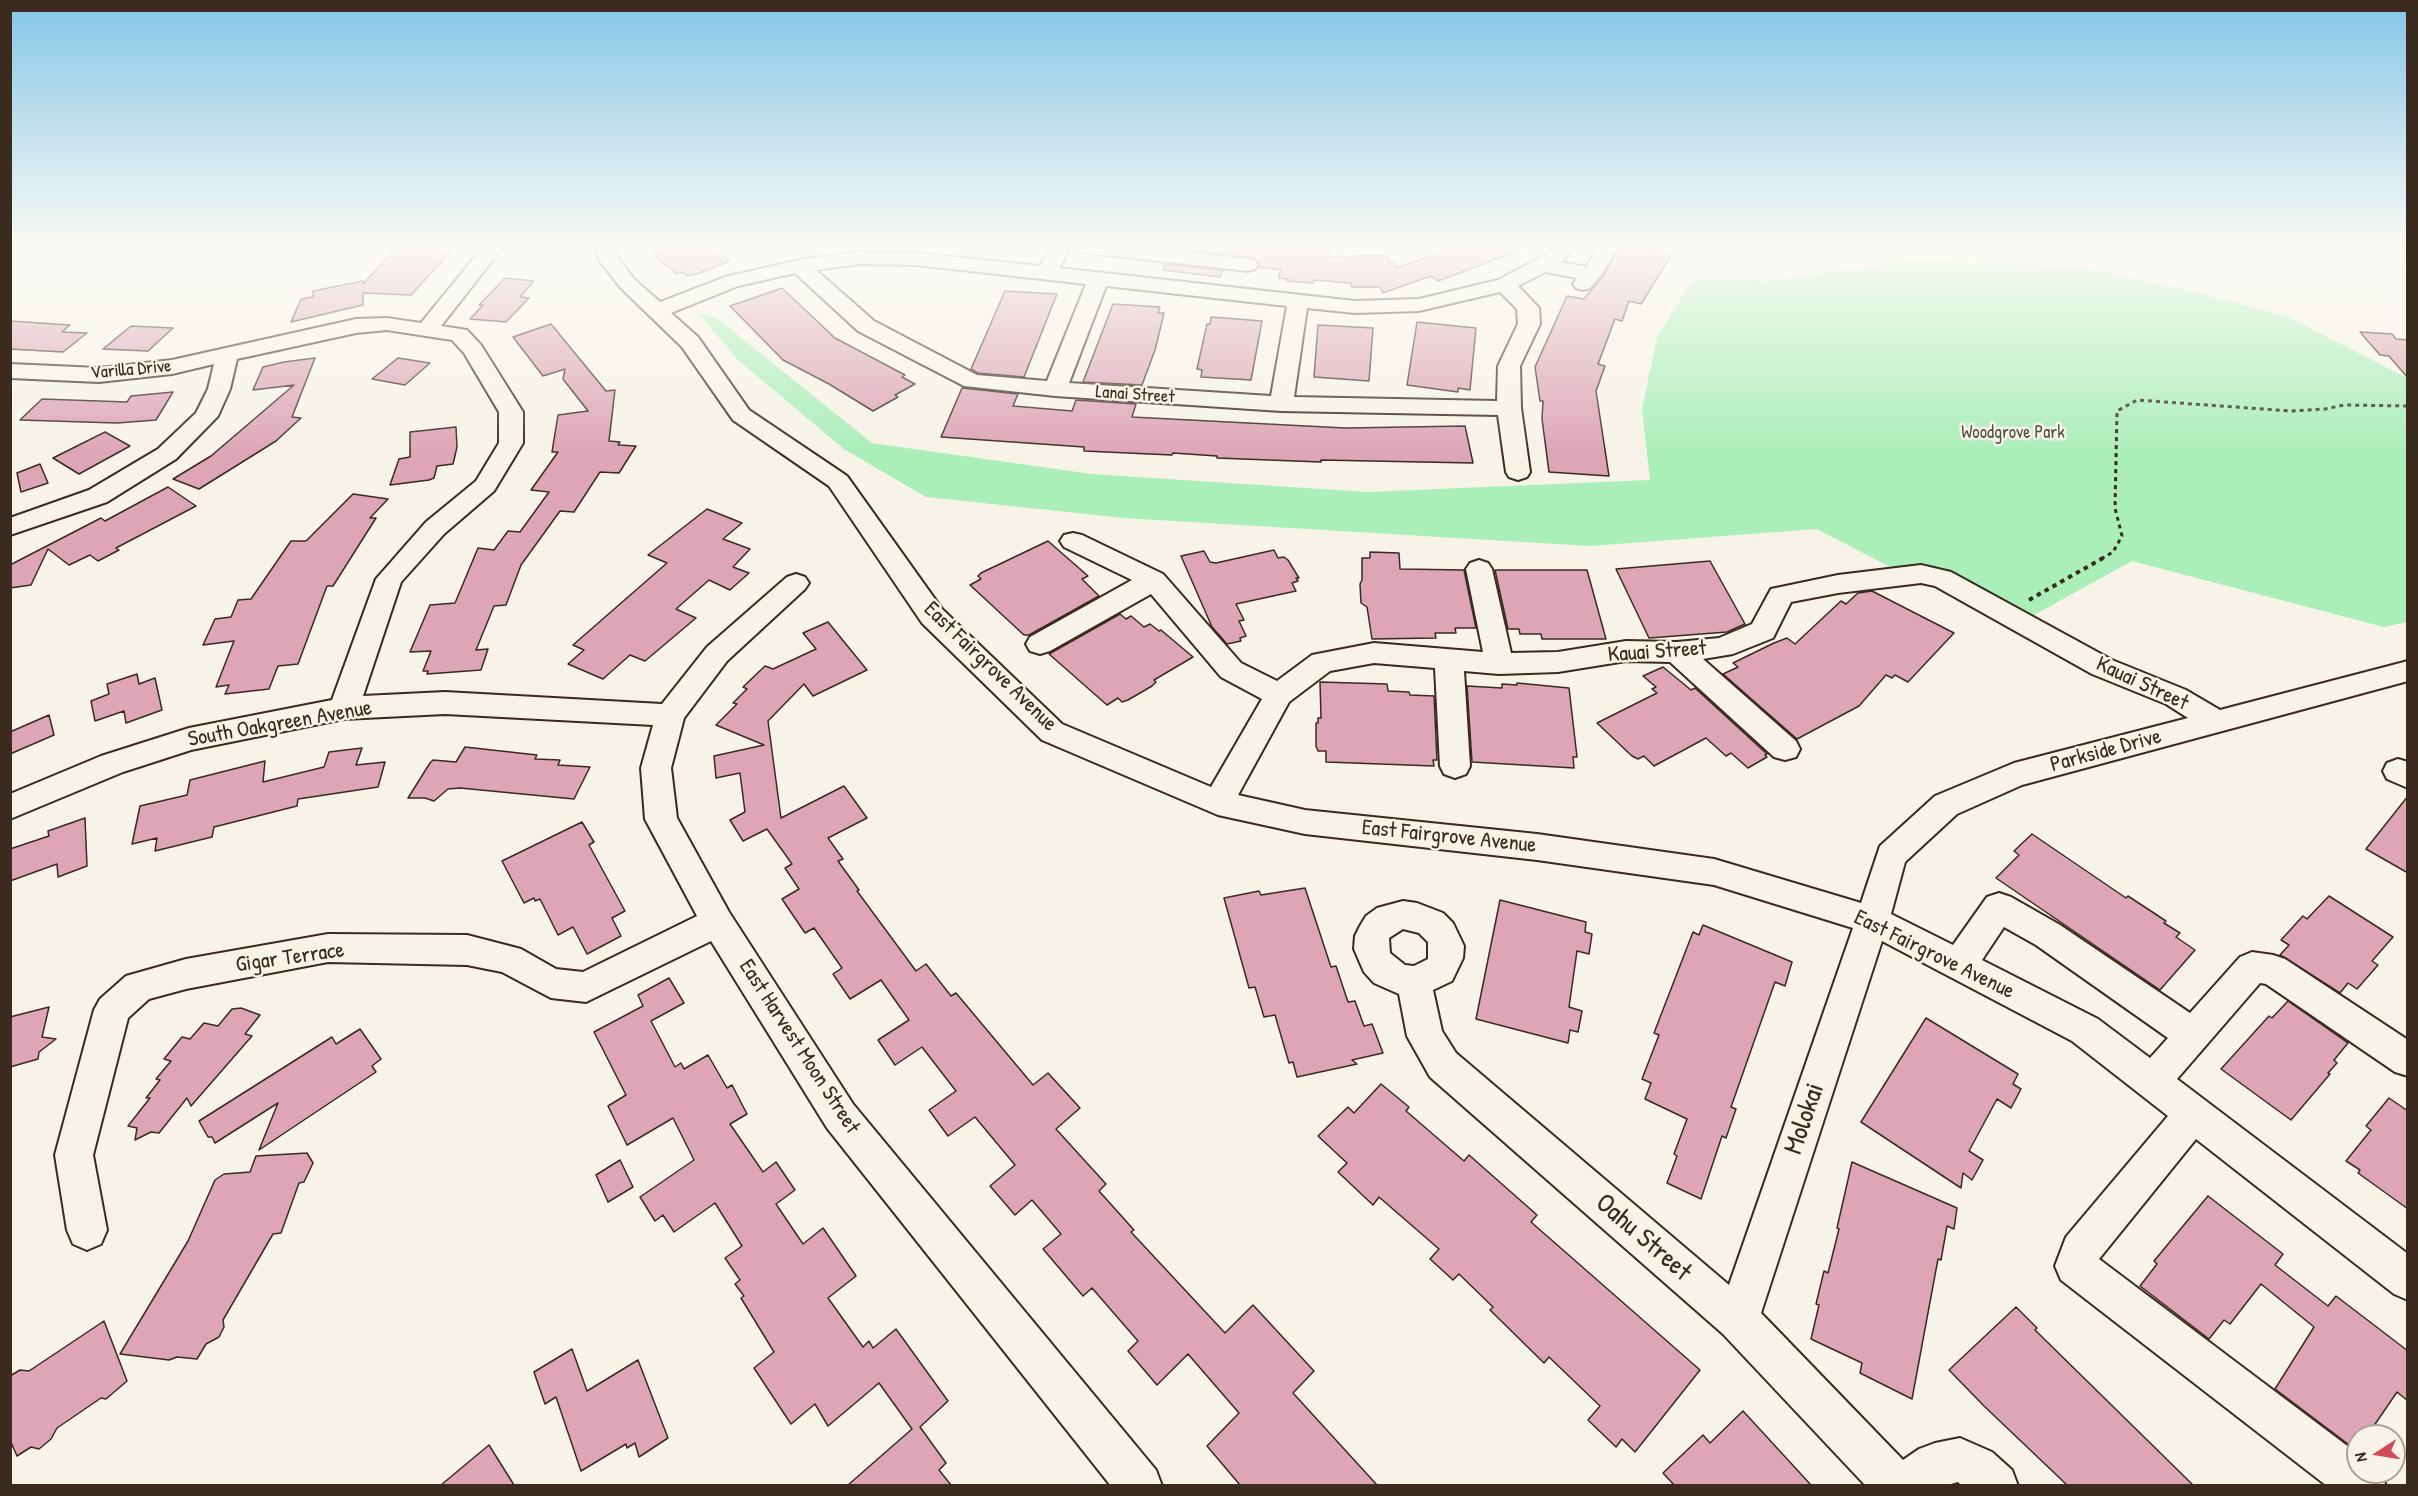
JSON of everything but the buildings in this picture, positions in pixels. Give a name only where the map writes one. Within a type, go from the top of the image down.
[{"type":"street","points":[[427,329],[437,317]]},
{"type":"street","name":"East Fairgrove Avenue","points":[[663,317],[690,342],[741,414],[838,481],[932,616],[1052,732],[1218,803],[1305,822],[1537,847],[1714,872],[1872,920],[2085,1030],[2408,1280]]},
{"type":"street","name":"Lanai Street","points":[[856,317],[866,326],[972,381],[1055,389],[1281,404],[1509,408]]},
{"type":"street","points":[[1055,389],[1083,317]]},
{"type":"street","points":[[1281,404],[1295,317]]},
{"type":"street","points":[[1518,472],[1509,408],[1509,366],[1529,324],[1529,317]]},
{"type":"street","name":"Varilla Drive","points":[[10,371],[99,375],[172,367],[356,326],[387,324],[459,335],[473,350],[511,412],[511,443],[485,486],[435,528],[389,579],[344,708]]},
{"type":"street","points":[[10,527],[98,496],[167,454],[206,416],[219,389],[227,355]]},
{"type":"street","points":[[1073,541],[1154,580],[1231,670],[1279,695]]},
{"type":"street","points":[[1479,569],[1499,664]]},
{"type":"street","name":"Kauai Street","points":[[1218,803],[1279,695],[1322,662],[1374,653],[1499,664],[1558,662],[1626,651],[1677,652],[1723,647],[1763,631],[1781,595],[1838,584],[1921,573],[1942,578],[2102,667],[2176,698],[2217,722]]},
{"type":"street","points":[[1040,644],[1154,580]]},
{"type":"street","name":"East Harvest Moon Street","points":[[796,583],[717,654],[670,715],[656,768],[661,819],[717,922],[840,1116],[1140,1485]]},
{"type":"street","points":[[1677,652],[1785,749]]},
{"type":"street","points":[[1449,660],[1455,766]]},
{"type":"street","name":"Parkside Drive","points":[[1872,920],[1891,855],[1946,805],[2014,775],[2408,671]]},
{"type":"street","name":"South Oakgreen Avenue","points":[[10,807],[112,764],[189,739],[344,708],[445,703],[670,715]]},
{"type":"street","points":[[1959,965],[1999,907],[2048,935],[2193,1035]]},
{"type":"street","name":"Molokai","points":[[1738,1319],[1872,920]]},
{"type":"street","name":"Gigar Terrace","points":[[87,1230],[74,1155],[112,1010],[138,987],[186,974],[328,948],[467,950],[509,959],[551,983],[586,987],[717,922]]},
{"type":"street","points":[[2152,1082],[2252,967],[2273,970],[2408,1060]]},
{"type":"street","name":"Oahu Street","points":[[1414,981],[1425,1036],[1443,1065],[1738,1319],[1897,1485]]},
{"type":"street","points":[[2193,1114],[2080,1251],[2075,1266],[2364,1485]]},
{"type":"street","points":[[1905,1485],[1935,1465],[1960,1460],[1976,1468],[1996,1485]]},
{"type":"path","points":[[2026,602],[2113,552],[2122,536],[2115,508],[2117,411],[2137,400],[2292,411],[2344,405],[2408,406]]},
{"type":"green space","name":"Woodgrove Park","points":[[701,317],[718,319],[872,443],[1091,474],[1367,492],[1650,480],[1642,409],[1657,337],[1670,317],[2289,317],[2403,376],[2407,375],[2407,622],[2384,627],[2132,561],[2025,620],[1890,567],[1817,529],[1590,546],[1124,518],[926,497],[844,449],[738,360]]}]
